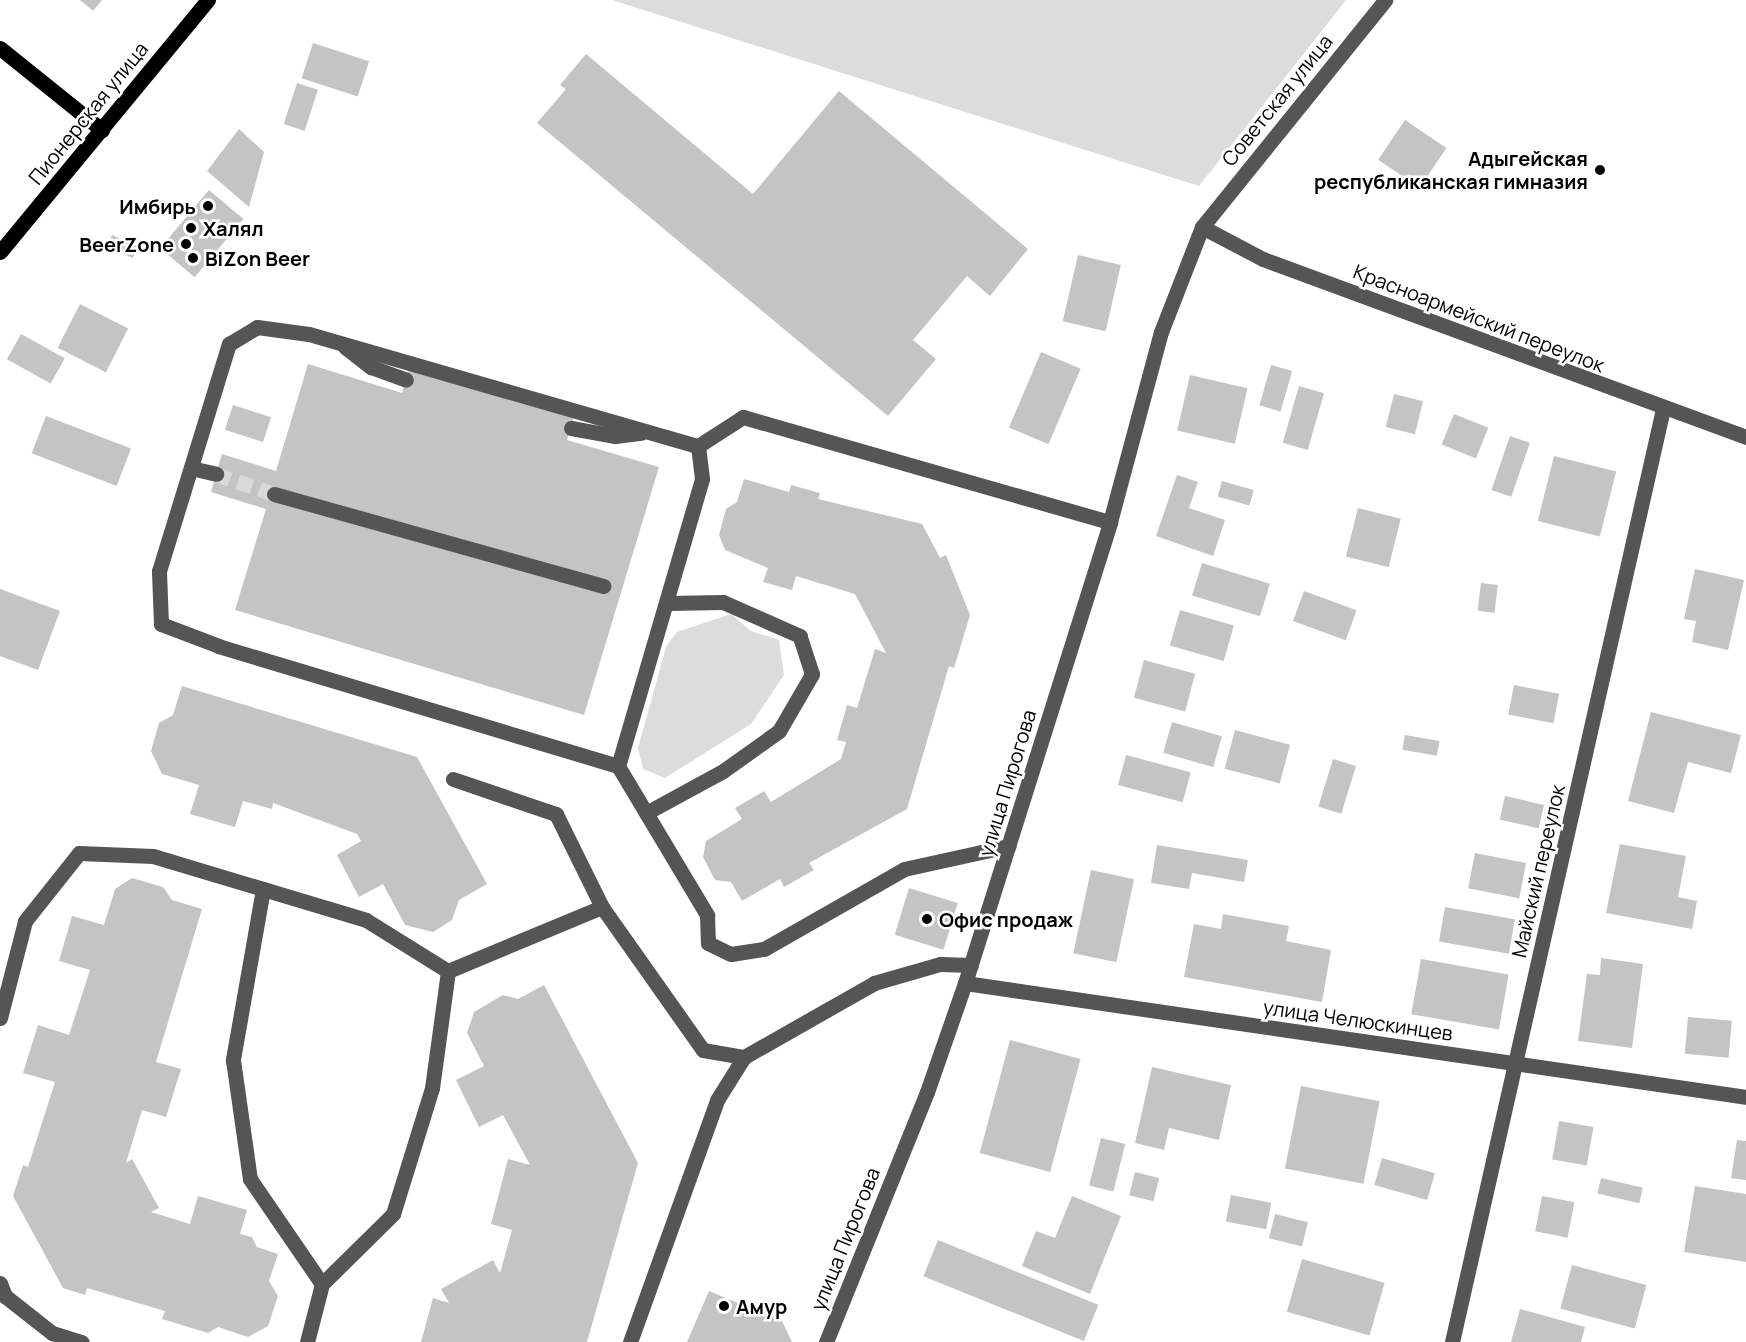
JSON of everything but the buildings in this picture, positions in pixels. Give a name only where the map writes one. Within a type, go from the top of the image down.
[{"type":"main road","name":"Пионерская улица","points":[[0,252],[208,0]]},
{"type":"main road","points":[[0,48],[102,130]]},
{"type":"street","name":"Советская улица","points":[[1202,227],[1384,0]]},
{"type":"street","name":"Красноармейский переулок","points":[[1202,227],[1263,259],[1663,409],[1746,437]]},
{"type":"street","name":"улица Пирогова","points":[[826,1342],[927,1092],[965,983],[1110,522],[1161,332],[1202,227]]},
{"type":"street","points":[[1009,846],[904,869],[764,949],[731,954],[708,943],[707,915],[618,766],[219,646],[161,624],[159,571],[229,344],[257,327],[338,342],[698,446],[743,417],[1110,522]]},
{"type":"street","points":[[338,342],[371,367],[406,380]]},
{"type":"street","name":"Майский переулок","points":[[1452,1342],[1663,409]]},
{"type":"street","points":[[571,428],[615,436],[650,432]]},
{"type":"street","points":[[618,766],[669,603],[702,479],[698,446]]},
{"type":"street","points":[[191,468],[216,474]]},
{"type":"street","points":[[274,494],[603,586]]},
{"type":"street","points":[[646,813],[723,771],[779,731],[812,674],[800,636],[723,602],[669,603]]},
{"type":"street","points":[[453,779],[556,814],[602,907],[704,1050],[744,1057]]},
{"type":"street","points":[[0,1018],[25,921],[79,853],[153,856],[366,920],[448,971]]},
{"type":"street","points":[[263,889],[233,1060],[248,1168],[250,1179],[322,1284]]},
{"type":"street","points":[[448,971],[602,907]]},
{"type":"street","points":[[630,1342],[717,1100],[744,1057],[874,983],[940,964],[971,965]]},
{"type":"street","points":[[307,1342],[322,1284],[393,1214],[432,1088],[448,971]]},
{"type":"street","name":"улица Челюскинцев","points":[[965,983],[1746,1096]]},
{"type":"street","points":[[0,1283],[5,1296],[52,1333],[82,1342]]},
{"type":"shaded area","points":[[612,0],[1346,0],[1199,186]]},
{"type":"shaded area","points":[[731,614],[751,631],[779,640],[784,675],[751,724],[665,778],[643,769],[638,748],[666,647],[677,632]]},
{"type":"tunnel","points":[[216,474],[274,494]]},
{"type":"place","name":"Адыгейская республиканская гимназия","points":[[1600,170]]},
{"type":"place","name":"Имбирь","points":[[208,206]]},
{"type":"place","name":"Халял","points":[[191,228]]},
{"type":"place","name":"BeerZone","points":[[186,244]]},
{"type":"place","name":"BiZon Beer","points":[[193,258]]},
{"type":"place","name":"Офис продаж","points":[[927,919]]},
{"type":"place","name":"Амур","points":[[724,1306]]}]
